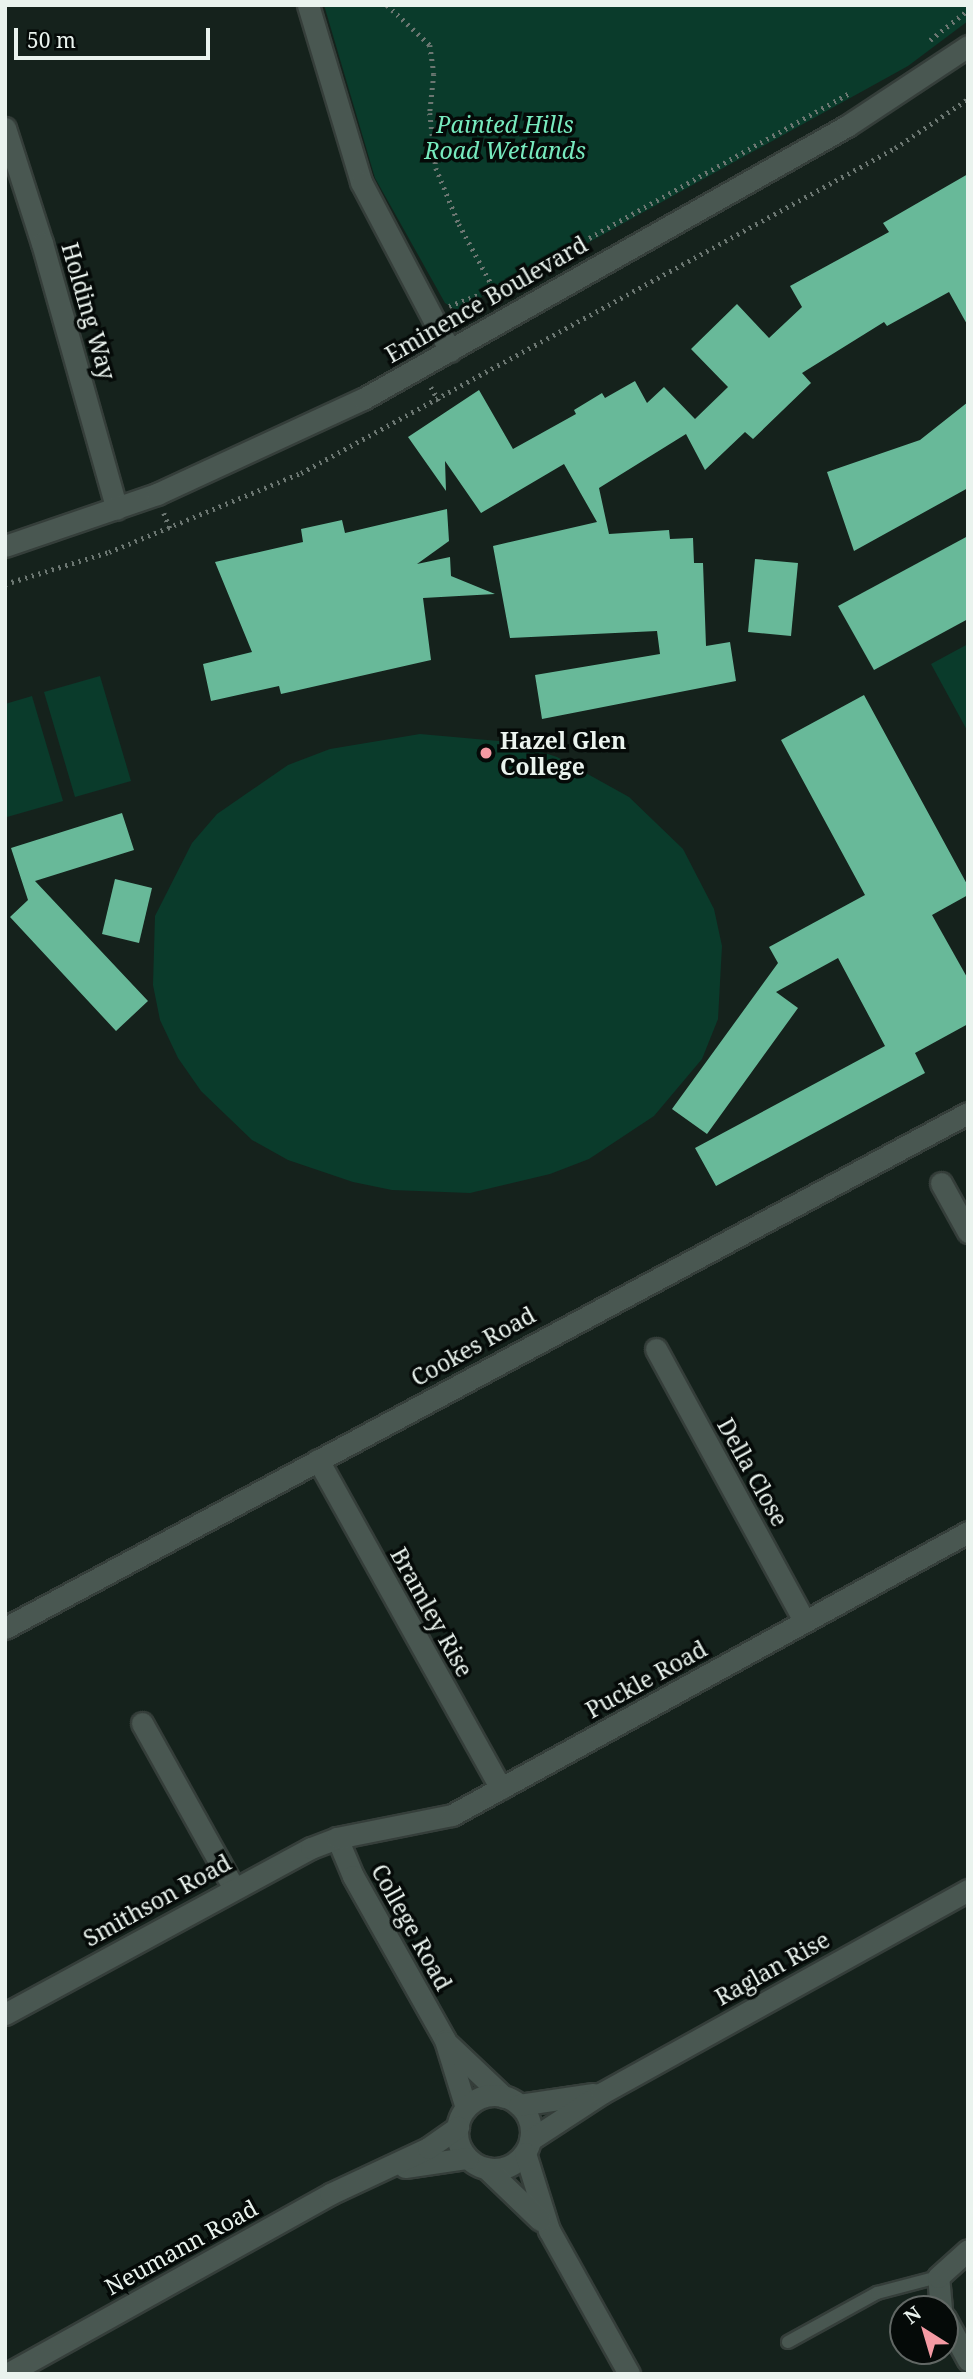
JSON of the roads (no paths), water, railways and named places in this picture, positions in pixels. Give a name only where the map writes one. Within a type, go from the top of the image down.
[{"type":"street","points":[[308,5],[361,182],[450,351]]},
{"type":"street","name":"Eminence Boulevard","points":[[5,546],[117,509],[300,431],[450,351],[897,97],[968,46]]},
{"type":"street","name":"Holding Way","points":[[5,128],[42,243],[117,509]]},
{"type":"street","name":"Cookes Road","points":[[5,1628],[968,1113]]},
{"type":"street","points":[[941,1183],[968,1232]]},
{"type":"street","name":"Della Close","points":[[656,1349],[804,1621]]},
{"type":"street","name":"Bramley Rise","points":[[318,1461],[500,1789]]},
{"type":"street","name":"Puckle Road","points":[[337,1838],[427,1823],[500,1789],[968,1532]]},
{"type":"street","points":[[142,1723],[234,1888]]},
{"type":"street","name":"Smithson Road","points":[[5,2014],[234,1888],[337,1838]]},
{"type":"street","name":"College Road","points":[[337,1838],[353,1876],[444,2040],[462,2118]]},
{"type":"street","name":"Raglan Rise","points":[[528,2146],[602,2093],[968,1891]]},
{"type":"street","name":"College Road","points":[[444,2040],[511,2101]]},
{"type":"street","name":"Raglan Rise","points":[[511,2101],[602,2093]]},
{"type":"street","points":[[549,2230],[477,2163],[462,2118],[484,2097],[511,2101],[527,2115],[528,2146],[549,2230],[619,2370]]},
{"type":"street","name":"Neumann Road","points":[[7,2374],[34,2367],[330,2194],[428,2148],[462,2118]]},
{"type":"street","points":[[477,2163],[508,2166],[528,2146]]},
{"type":"street","name":"Neumann Road","points":[[382,2170],[477,2163]]},
{"type":"street","points":[[940,2295],[938,2277],[951,2260],[968,2250]]},
{"type":"street","points":[[959,2344],[968,2360]]},
{"type":"lane","points":[[788,2342],[886,2289],[938,2277]]},
{"type":"place","name":"Hazel Glen College","points":[[486,753]]},
{"type":"park label","name":"Painted Hills Road Wetlands","points":[[505,137]]}]
